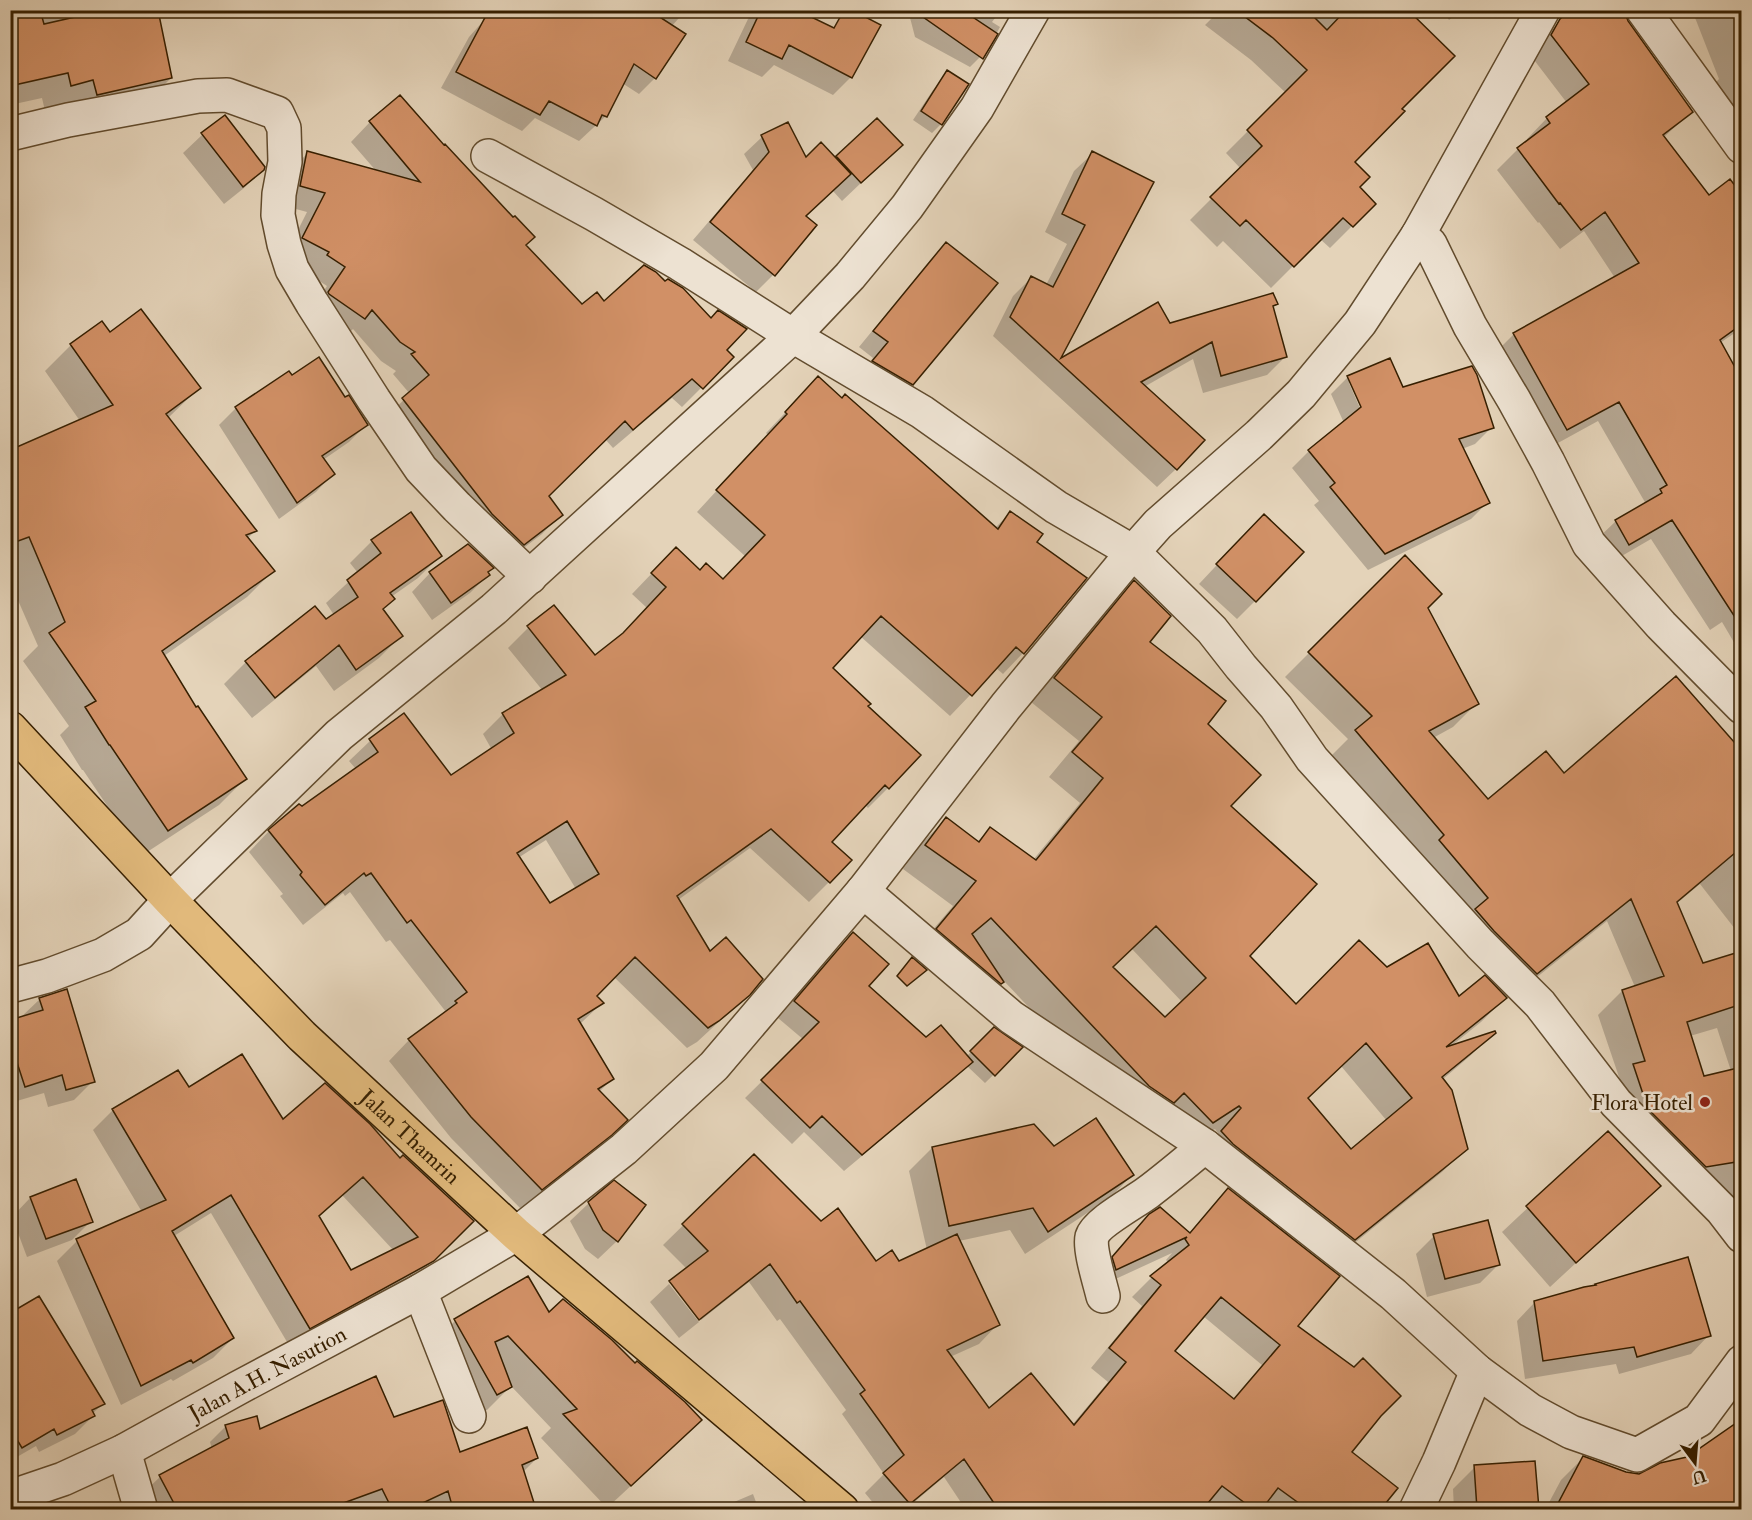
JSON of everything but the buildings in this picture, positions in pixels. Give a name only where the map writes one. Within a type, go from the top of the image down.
[{"type":"main road","name":"Jalan Thamrin","points":[[10,728],[170,900],[302,1036],[516,1234],[842,1509]]},
{"type":"street","points":[[10,986],[47,976],[103,955],[139,934],[170,900],[339,735],[494,609],[793,336],[850,276],[907,207],[977,108],[1033,10]]},
{"type":"street","name":"Jalan A.H. Nasution","points":[[10,1497],[63,1479],[124,1451],[420,1291],[516,1234],[624,1149],[714,1066],[863,891],[1006,706],[1133,552],[1158,524],[1259,435],[1301,394],[1360,323],[1418,235],[1543,10]]},
{"type":"street","points":[[1642,10],[1742,147]]},
{"type":"street","points":[[10,134],[68,120],[198,96],[227,95],[277,113],[284,128],[285,162],[278,215],[292,269],[421,469],[530,577]]},
{"type":"street","points":[[488,156],[680,264],[793,336],[922,412],[1056,507],[1133,552],[1212,630],[1276,707],[1312,759],[1480,944],[1540,1004],[1616,1103],[1722,1210],[1742,1236]]},
{"type":"street","points":[[1418,235],[1430,244],[1470,326],[1531,431],[1589,543],[1661,625],[1742,707]]},
{"type":"street","points":[[863,891],[1011,1017],[1205,1146],[1393,1294],[1477,1371],[1530,1410],[1571,1432],[1637,1455],[1699,1420],[1742,1362]]},
{"type":"street","points":[[1103,1296],[1094,1260],[1092,1237],[1097,1229],[1205,1146]]},
{"type":"street","points":[[420,1291],[469,1416]]},
{"type":"street","points":[[1416,1509],[1439,1462],[1477,1371]]},
{"type":"street","points":[[124,1451],[141,1509]]},
{"type":"place","name":"Flora Hotel","points":[[1705,1102]]}]
